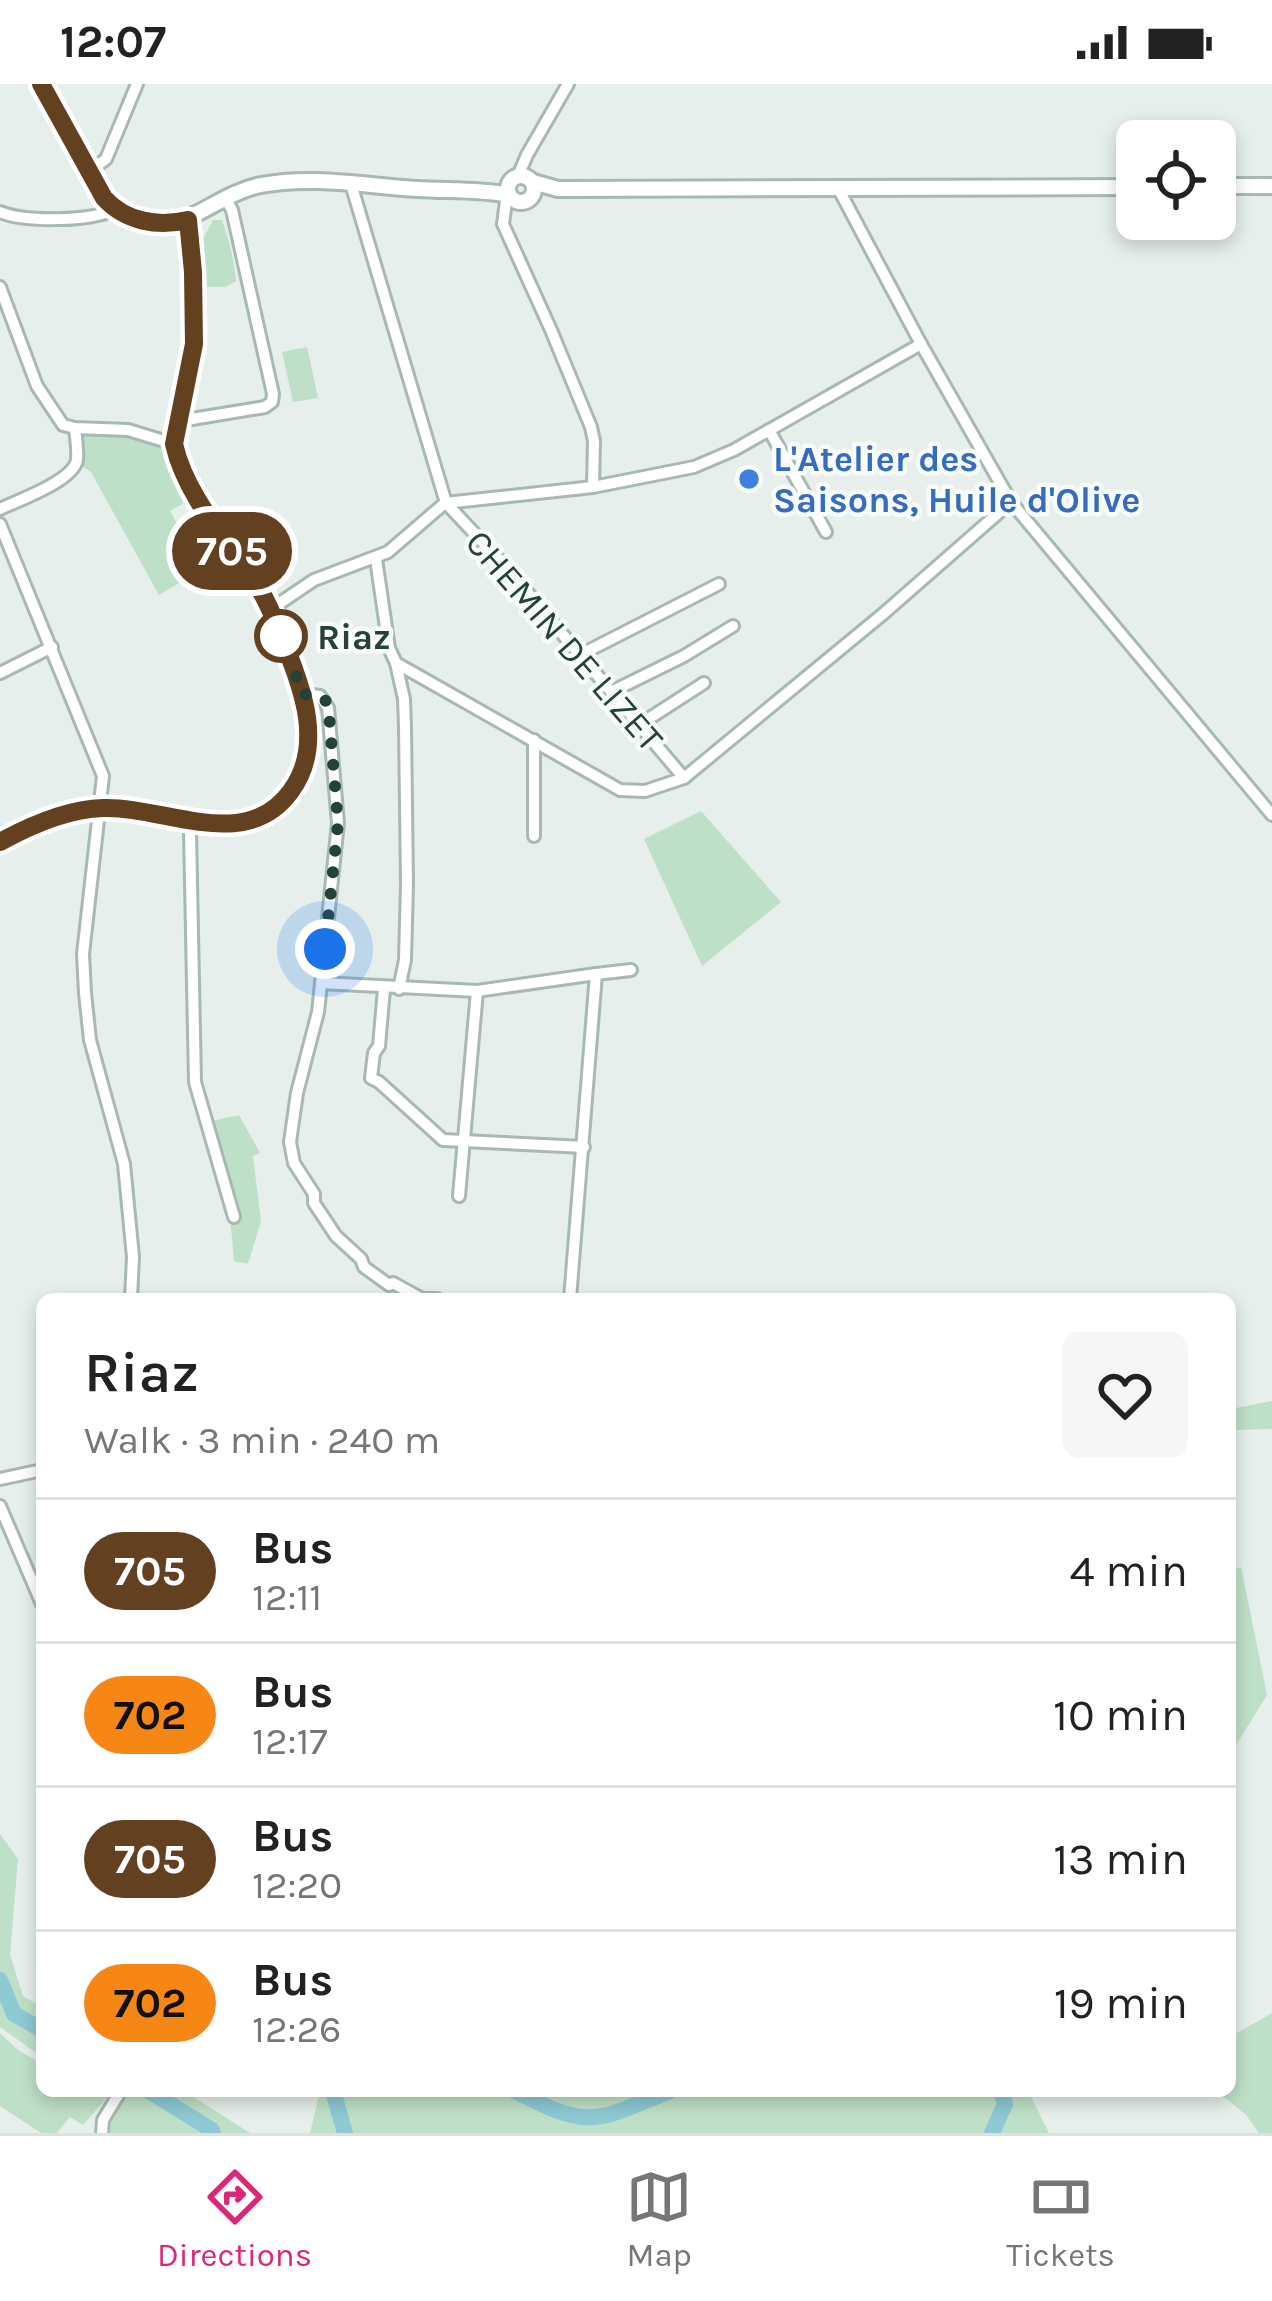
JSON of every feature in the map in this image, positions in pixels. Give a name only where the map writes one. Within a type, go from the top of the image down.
[{"type":"street","points":[[41,84],[104,198],[115,209],[153,223],[188,220],[251,187],[282,182],[424,190],[1116,187]]},
{"type":"street","points":[[89,172],[106,159],[137,84]]},
{"type":"street","points":[[568,84],[526,155],[520,189],[506,201],[502,218],[591,427],[593,488]]},
{"type":"street","points":[[351,184],[446,502]]},
{"type":"street","points":[[1236,186],[1272,186]]},
{"type":"street","points":[[838,188],[1011,502],[1272,815]]},
{"type":"street","points":[[181,418],[265,407],[272,402],[251,287],[225,198]]},
{"type":"street","points":[[2,218],[88,217],[115,209]]},
{"type":"street","points":[[0,842],[26,827],[99,808],[130,808],[215,825],[246,822],[272,810],[289,794],[307,753],[303,694],[271,610],[191,485],[174,444],[194,344],[188,220]]},
{"type":"street","points":[[0,287],[37,386],[63,425],[128,430],[174,444]]},
{"type":"street","points":[[271,610],[314,580],[388,552],[446,502],[593,488],[694,466],[734,450],[922,344]]},
{"type":"street","points":[[0,508],[72,470],[77,460],[75,428]]},
{"type":"street","points":[[769,430],[824,529]]},
{"type":"street","name":"CHEMIN DE LIZET","points":[[446,502],[684,778]]},
{"type":"street","points":[[396,663],[620,790],[645,790],[684,778],[1011,502]]},
{"type":"street","points":[[0,524],[103,776],[83,954],[85,993],[91,1040],[124,1164],[133,1257],[131,1293]]},
{"type":"street","points":[[376,559],[389,649],[404,699],[405,960],[399,988]]},
{"type":"street","points":[[580,655],[719,584]]},
{"type":"street","points":[[611,692],[733,626]]},
{"type":"street","points":[[0,673],[52,647]]},
{"type":"street","points":[[639,725],[704,683]]},
{"type":"street","points":[[303,694],[320,696],[328,708],[338,823],[312,1043],[296,1098],[290,1142],[294,1163],[335,1236],[364,1267],[389,1285],[411,1293]]},
{"type":"street","points":[[534,740],[534,836]]},
{"type":"street","points":[[193,821],[194,1082],[234,1217]]},
{"type":"street","points":[[321,983],[477,991],[632,970]]},
{"type":"street","points":[[571,1293],[596,974]]},
{"type":"street","points":[[384,988],[371,1078],[443,1140],[584,1147]]},
{"type":"street","points":[[459,1196],[477,991]]},
{"type":"street","points":[[0,1479],[36,1471]]},
{"type":"street","points":[[0,1506],[36,1590]]},
{"type":"street","points":[[102,2133],[103,2120],[117,2097]]},
{"type":"green space","points":[[213,220],[222,220],[234,265],[236,281],[225,287],[202,287],[202,240]]},
{"type":"green space","points":[[307,347],[318,398],[293,402],[282,352]]},
{"type":"green space","points":[[78,432],[128,434],[170,450],[186,486],[180,490],[187,501],[170,511],[183,543],[174,549],[178,556],[168,563],[179,583],[159,595],[91,472],[76,462]]},
{"type":"green space","points":[[701,811],[781,902],[702,966],[644,839]]},
{"type":"green space","points":[[239,1115],[260,1153],[253,1156],[261,1221],[248,1264],[234,1261],[229,1204],[208,1122]]},
{"type":"green space","points":[[1272,1401],[1272,1429],[1237,1430],[1236,1408]]},
{"type":"green space","points":[[1241,1567],[1267,1695],[1236,1745],[1236,1569]]},
{"type":"green space","points":[[0,1834],[18,1859],[10,1955],[23,1996],[36,2004],[36,2053],[0,2027]]},
{"type":"green space","points":[[1272,2013],[1272,2133],[1259,2133],[1224,2097],[1236,2097],[1237,2033]]},
{"type":"green space","points":[[0,2033],[36,2060],[36,2097],[108,2097],[83,2125],[70,2117],[57,2133],[41,2133],[0,2106]]},
{"type":"green space","points":[[121,2097],[193,2097],[250,2133],[107,2133],[111,2112]]},
{"type":"green space","points":[[319,2097],[1031,2097],[1049,2133],[310,2133]]},
{"type":"waterway","points":[[0,1980],[14,2014],[36,2027]]},
{"type":"waterway","points":[[159,2097],[213,2133]]},
{"type":"waterway","points":[[335,2097],[345,2133]]},
{"type":"waterway","points":[[528,2097],[560,2112],[592,2117],[655,2097]]},
{"type":"waterway","points":[[992,2133],[1005,2104],[1003,2097]]},
{"type":"bus line","name":"705","points":[[0,842],[26,827],[99,808],[130,808],[215,825],[246,822],[272,810],[289,794],[303,768],[308,744],[303,694],[271,610],[191,485],[174,444],[194,344],[188,220],[153,223],[115,209],[104,198],[41,84]]},
{"type":"place","name":"L'Atelier des Saisons, Huile d'Olive","points":[[749,479]]},
{"type":"place","name":"Riaz","points":[[281,636]]},
{"type":"route","points":[[281,636],[303,694],[320,696],[329,714],[338,823],[325,949]]}]
